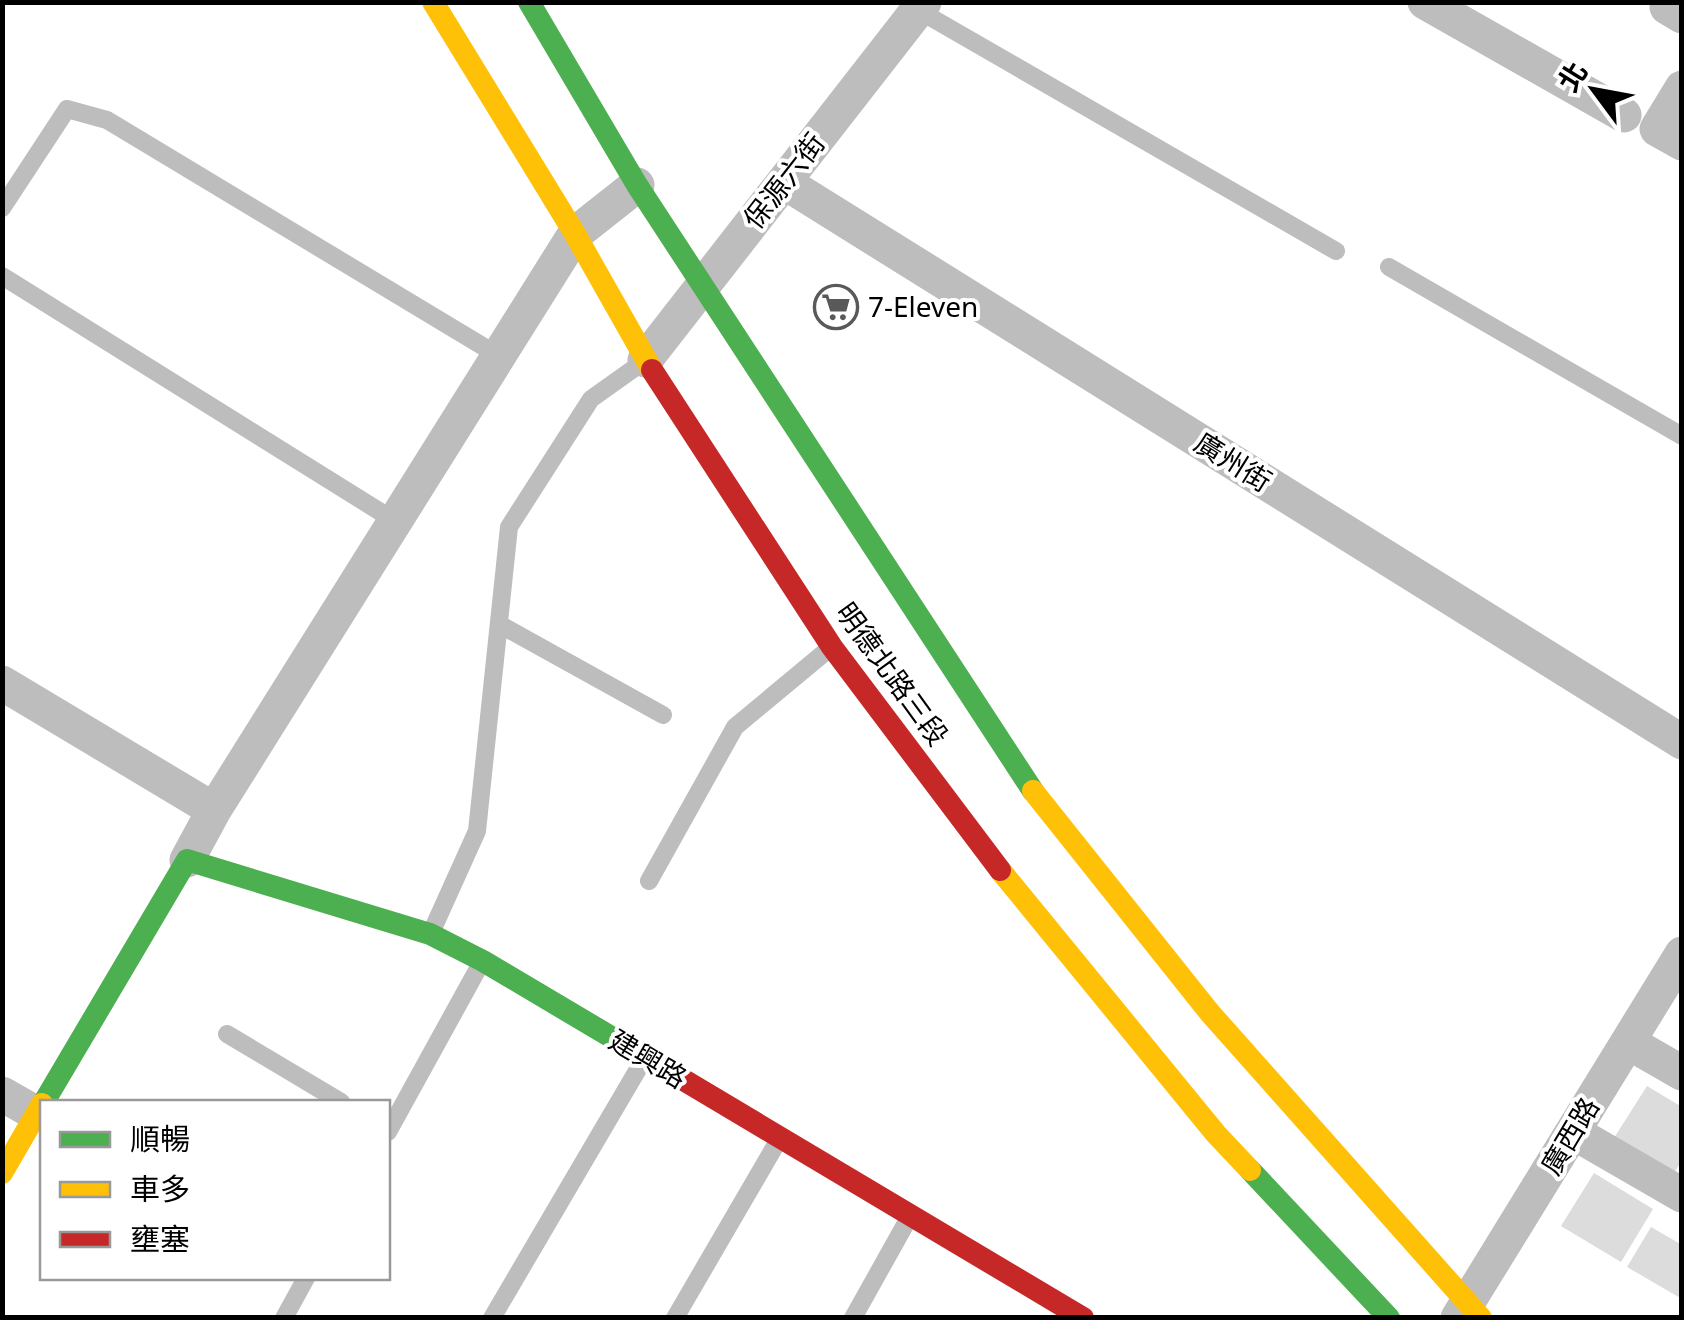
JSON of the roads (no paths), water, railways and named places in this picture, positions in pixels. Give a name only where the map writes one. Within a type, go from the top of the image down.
[{"type":"main road","name":"明德北路三段","points":[[433,2],[575,234],[646,360],[832,647],[981,847],[1204,1119],[1389,1318]]},
{"type":"main road","name":"明德北路三段","points":[[529,2],[637,186],[1032,790],[1210,1013],[1468,1313]]},
{"type":"main road","name":"建興路","points":[[187,860],[430,934],[483,960],[910,1216],[1047,1308],[1083,1318]]},
{"type":"main road","points":[[45,1100],[187,860]]},
{"type":"main road","points":[[2,1173],[40,1109]]},
{"type":"street","points":[[1425,2],[1624,115]]},
{"type":"street","points":[[1670,2],[1667,7],[1682,16]]},
{"type":"street","name":"保源六街","points":[[646,360],[920,6]]},
{"type":"street","points":[[1682,88],[1657,128],[1682,143]]},
{"type":"street","name":"廣州街","points":[[784,182],[1682,742]]},
{"type":"street","points":[[187,860],[214,810],[575,234],[637,186]]},
{"type":"street","points":[[2,683],[214,810]]},
{"type":"street","name":"廣西路","points":[[1468,1313],[1682,954]]},
{"type":"street","points":[[1628,1042],[1682,1073]]},
{"type":"street","points":[[2,1094],[40,1107]]},
{"type":"street","points":[[1573,1132],[1682,1196]]},
{"type":"lane","points":[[920,6],[1336,251]]},
{"type":"lane","points":[[2,208],[67,109],[107,120],[499,356]]},
{"type":"lane","points":[[1389,267],[1682,436]]},
{"type":"lane","points":[[2,276],[395,521]]},
{"type":"lane","points":[[430,934],[477,832],[509,527],[591,399],[646,360]]},
{"type":"lane","points":[[499,624],[663,715]]},
{"type":"lane","points":[[649,881],[735,728],[832,647]]},
{"type":"lane","points":[[390,1127],[483,960]]},
{"type":"lane","points":[[227,1034],[337,1100]]},
{"type":"lane","points":[[492,1318],[645,1058]]},
{"type":"lane","points":[[675,1318],[780,1138]]},
{"type":"lane","points":[[853,1318],[910,1216]]},
{"type":"lane","points":[[284,1318],[305,1280]]},
{"type":"place","name":"7-Eleven","points":[[836,307]]}]
